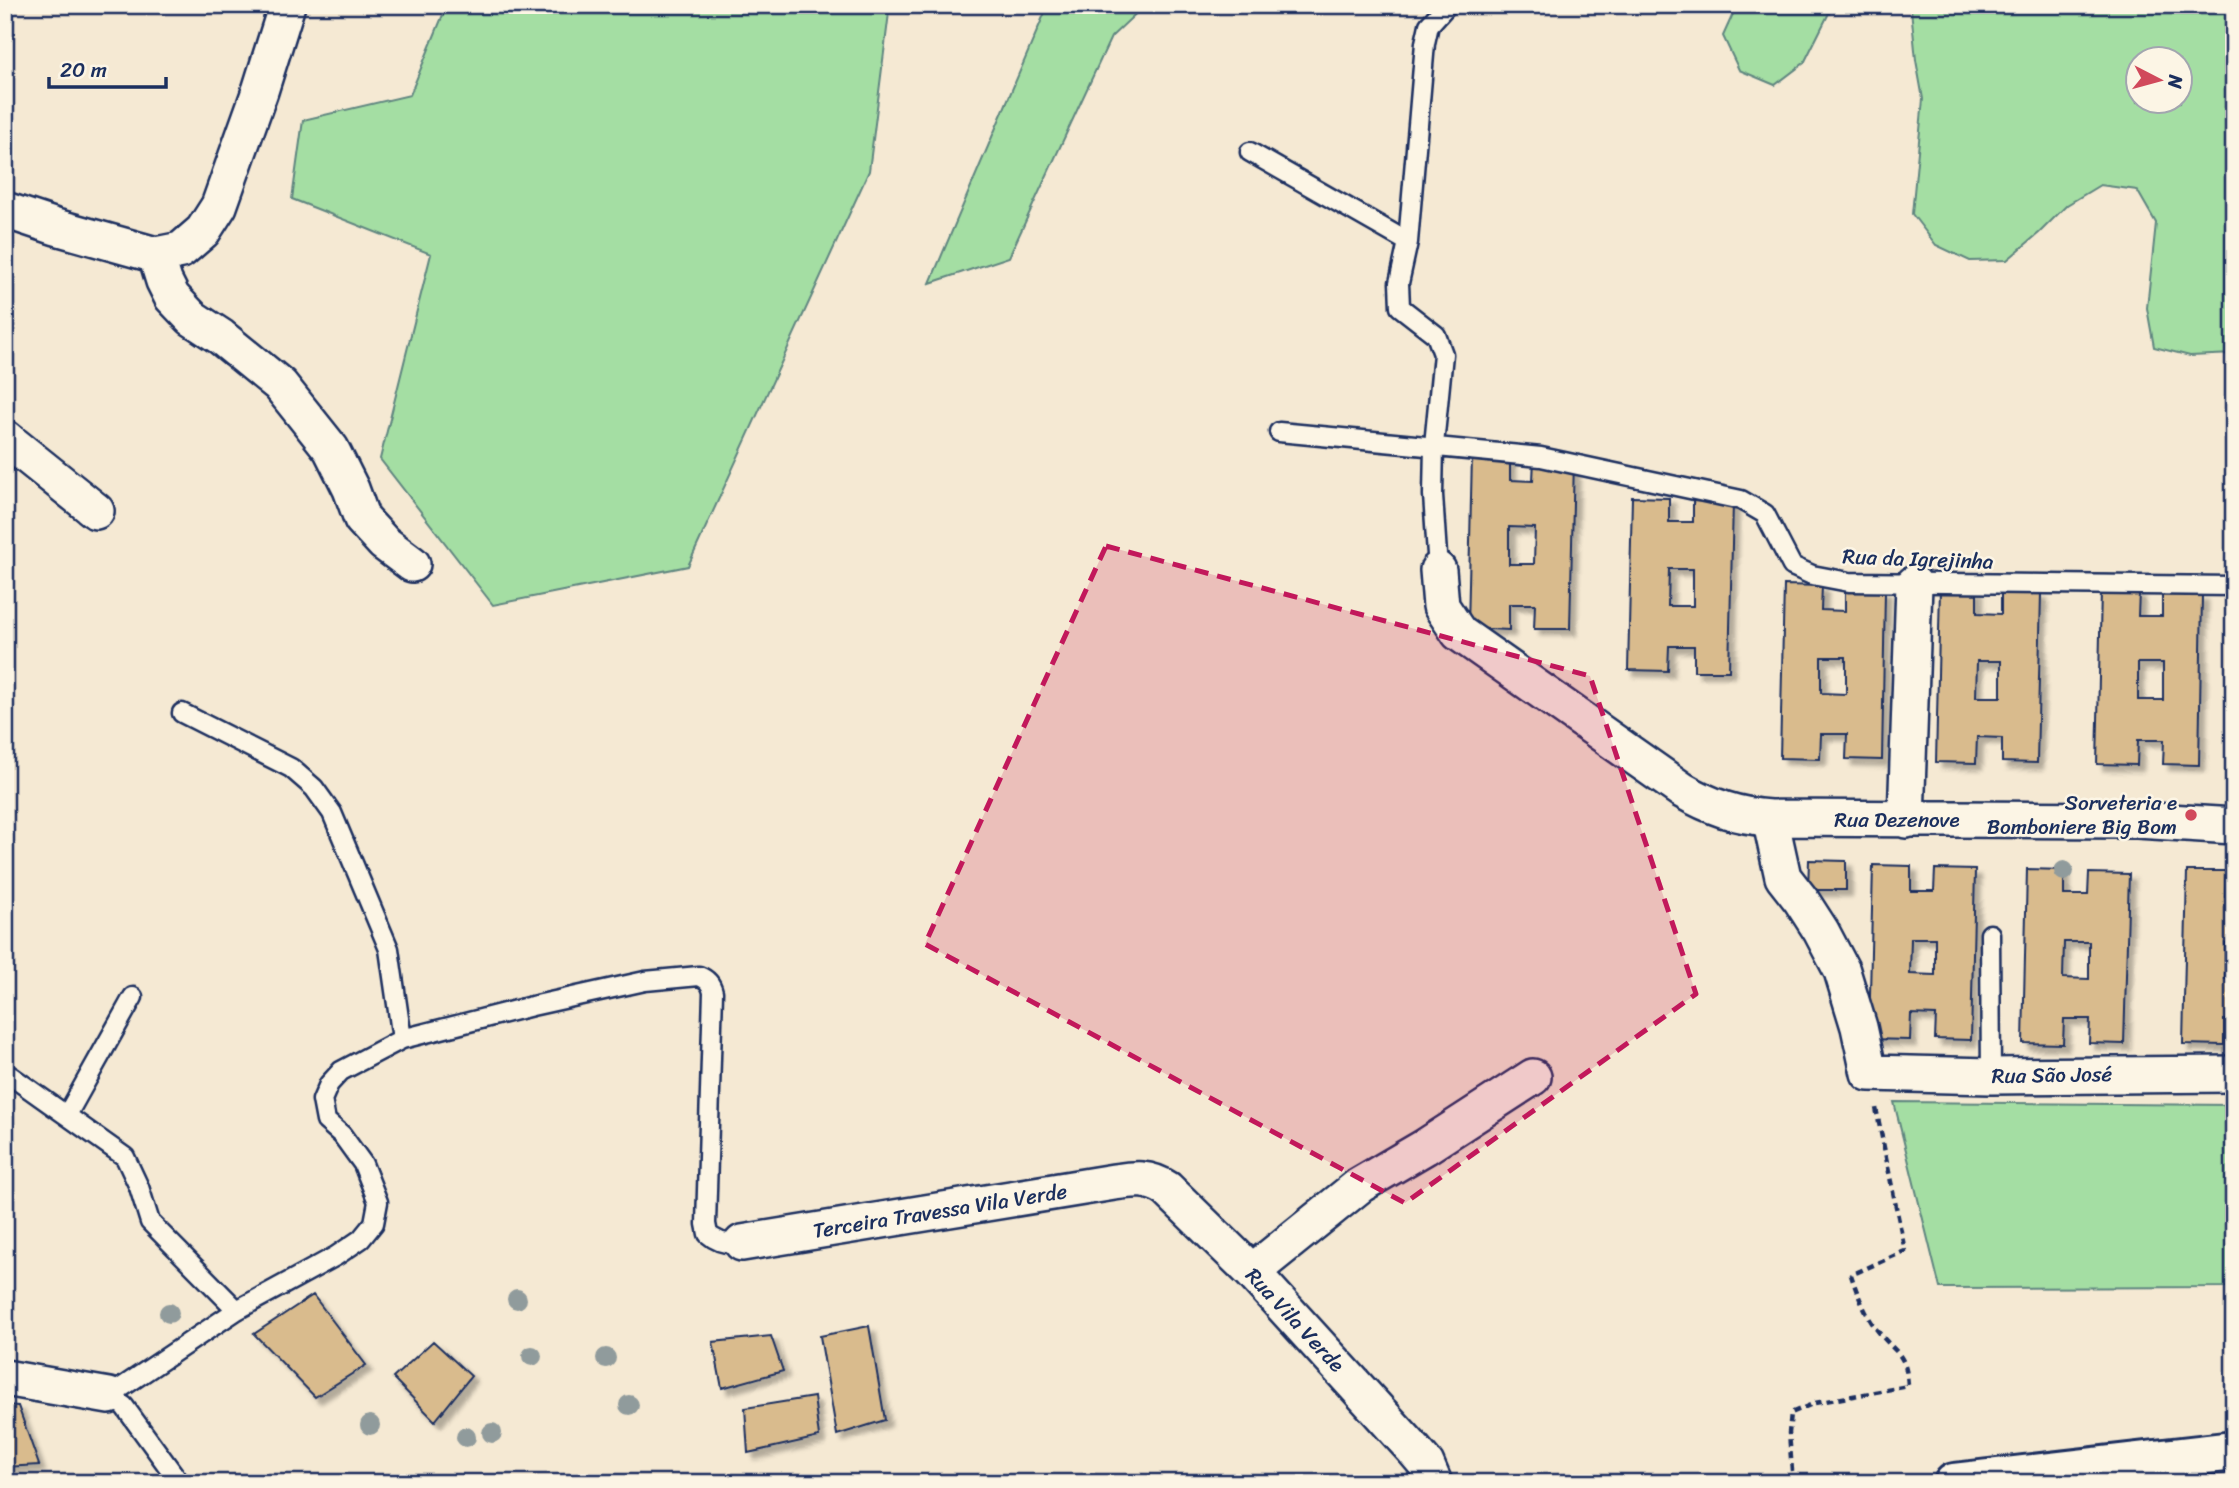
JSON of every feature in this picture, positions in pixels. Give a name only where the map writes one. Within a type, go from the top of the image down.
[{"type":"street","points":[[5,210],[56,228],[156,255],[181,250],[203,231],[219,206],[287,5]]},
{"type":"street","points":[[156,255],[172,297],[192,318],[221,337],[280,385],[331,449],[362,519],[384,543],[412,564]]},
{"type":"street","points":[[5,439],[96,511]]},
{"type":"street","name":"Rua Dezenove","points":[[1438,570],[1441,606],[1459,633],[1682,790],[1706,804],[1731,813],[1770,818],[2137,820],[2234,826]]},
{"type":"street","points":[[1906,820],[1914,584]]},
{"type":"street","points":[[1770,818],[1783,877],[1821,931],[1842,971],[1859,1027],[1869,1073]]},
{"type":"street","name":"Rua São José","points":[[1869,1073],[1991,1076],[2234,1074]]},
{"type":"street","points":[[1252,1272],[1360,1185],[1425,1147],[1533,1077]]},
{"type":"street","name":"Terceira Travessa Vila Verde","points":[[743,1243],[1138,1178]]},
{"type":"street","name":"Rua Vila Verde","points":[[1138,1178],[1155,1181],[1167,1189],[1252,1272],[1426,1464],[1434,1483]]},
{"type":"street","points":[[5,1377],[109,1396]]},
{"type":"street","points":[[1954,1483],[2234,1451]]},
{"type":"lane","points":[[1438,570],[1433,495],[1434,445],[1443,354],[1436,335],[1400,307],[1399,283],[1408,242],[1425,43],[1429,26],[1447,5]]},
{"type":"lane","points":[[1250,152],[1408,242]]},
{"type":"lane","name":"Rua da Igrejinha","points":[[1279,432],[1541,457],[1741,500],[1765,514],[1792,566],[1812,575],[1849,582],[2234,586]]},
{"type":"lane","points":[[183,713],[291,768],[314,788],[332,813],[389,949],[402,1039]]},
{"type":"lane","points":[[1990,934],[1991,1076]]},
{"type":"lane","points":[[180,1483],[124,1406],[109,1396],[237,1310],[336,1256],[361,1239],[374,1223],[378,1202],[363,1164],[342,1135],[326,1121],[322,1100],[329,1084],[341,1071],[402,1039],[645,981],[699,976],[705,978],[711,984],[713,992],[706,1224],[708,1234],[713,1238],[722,1242],[743,1243]]},
{"type":"lane","points":[[67,1115],[133,996]]},
{"type":"lane","points":[[11,1076],[125,1157],[139,1187],[150,1222],[237,1310]]},
{"type":"path","points":[[1793,1483],[1789,1433],[1791,1413],[1815,1403],[1908,1386],[1907,1365],[1877,1330],[1858,1295],[1851,1275],[1905,1251],[1869,1073]]},
{"type":"highlighted area","points":[[1106,546],[1590,676],[1696,994],[1405,1203],[925,944]]},
{"type":"green space","points":[[447,5],[890,5],[869,171],[688,566],[493,605],[380,459],[431,254],[292,199],[303,120],[410,95]]},
{"type":"green space","points":[[1048,5],[1145,5],[1111,37],[1009,257],[930,283]]},
{"type":"green space","points":[[1737,5],[1833,5],[1804,63],[1775,85],[1739,70],[1723,36]]},
{"type":"green space","points":[[1905,5],[2234,5],[2234,354],[2190,356],[2154,347],[2147,308],[2156,223],[2137,190],[2100,185],[2067,205],[2007,260],[1970,261],[1936,245],[1912,214],[1923,99],[1911,9]]},
{"type":"green space","points":[[1894,1102],[2234,1105],[2234,1287],[1940,1288]]},
{"type":"building","points":[[1472,455],[1510,456],[1510,480],[1533,481],[1534,459],[1574,460],[1570,629],[1534,629],[1535,604],[1509,604],[1509,630],[1468,628]],"holes":[[[1509,527],[1535,528],[1534,564],[1509,564]]]},
{"type":"building","points":[[1632,497],[1669,498],[1669,522],[1693,522],[1693,501],[1733,502],[1729,671],[1694,671],[1694,646],[1669,646],[1668,671],[1628,670]],"holes":[[[1669,569],[1693,569],[1693,606],[1668,606]]]},
{"type":"building","points":[[1784,585],[1822,586],[1821,610],[1845,611],[1845,589],[1885,590],[1882,760],[1846,759],[1847,734],[1821,734],[1820,759],[1780,758]],"holes":[[[1821,657],[1846,657],[1846,694],[1821,693]]]},
{"type":"building","points":[[1940,588],[1977,589],[1977,613],[2001,614],[2001,592],[2041,593],[2037,763],[2002,762],[2002,738],[1977,737],[1976,763],[1936,762]],"holes":[[[1977,661],[2001,661],[2001,697],[1976,697]]]},
{"type":"building","points":[[2101,591],[2139,592],[2138,616],[2162,616],[2162,594],[2202,595],[2199,765],[2163,764],[2164,740],[2138,740],[2137,765],[2097,764]],"holes":[[[2138,663],[2163,663],[2163,700],[2138,700]]]},
{"type":"building","points":[[1809,860],[1846,861],[1846,890],[1808,890]]},
{"type":"building","points":[[1873,865],[1911,866],[1911,891],[1934,891],[1935,869],[1975,870],[1971,1040],[1935,1039],[1936,1015],[1911,1014],[1910,1040],[1869,1039]],"holes":[[[1911,938],[1935,938],[1935,975],[1910,974]]]},
{"type":"building","points":[[2027,869],[2064,870],[2064,895],[2088,895],[2089,873],[2129,874],[2124,1044],[2089,1043],[2090,1019],[2064,1019],[2063,1044],[2023,1043]],"holes":[[[2064,942],[2089,942],[2089,979],[2063,978]]]},
{"type":"building","points":[[2187,871],[2226,871],[2225,896],[2234,896],[2234,943],[2225,943],[2225,979],[2234,980],[2234,1020],[2224,1020],[2224,1045],[2183,1044]]},
{"type":"building","points":[[313,1295],[366,1365],[315,1397],[254,1334]]},
{"type":"building","points":[[869,1326],[885,1420],[837,1435],[820,1336]]},
{"type":"building","points":[[771,1336],[783,1371],[722,1388],[713,1342]]},
{"type":"building","points":[[433,1341],[471,1376],[435,1421],[393,1378]]},
{"type":"building","points":[[814,1397],[819,1437],[748,1453],[745,1408]]},
{"type":"building","points":[[5,1405],[18,1406],[39,1465],[5,1467]]},
{"type":"place","name":"Sorveteria e Bomboniere Big Bom","points":[[2191,815]]}]
